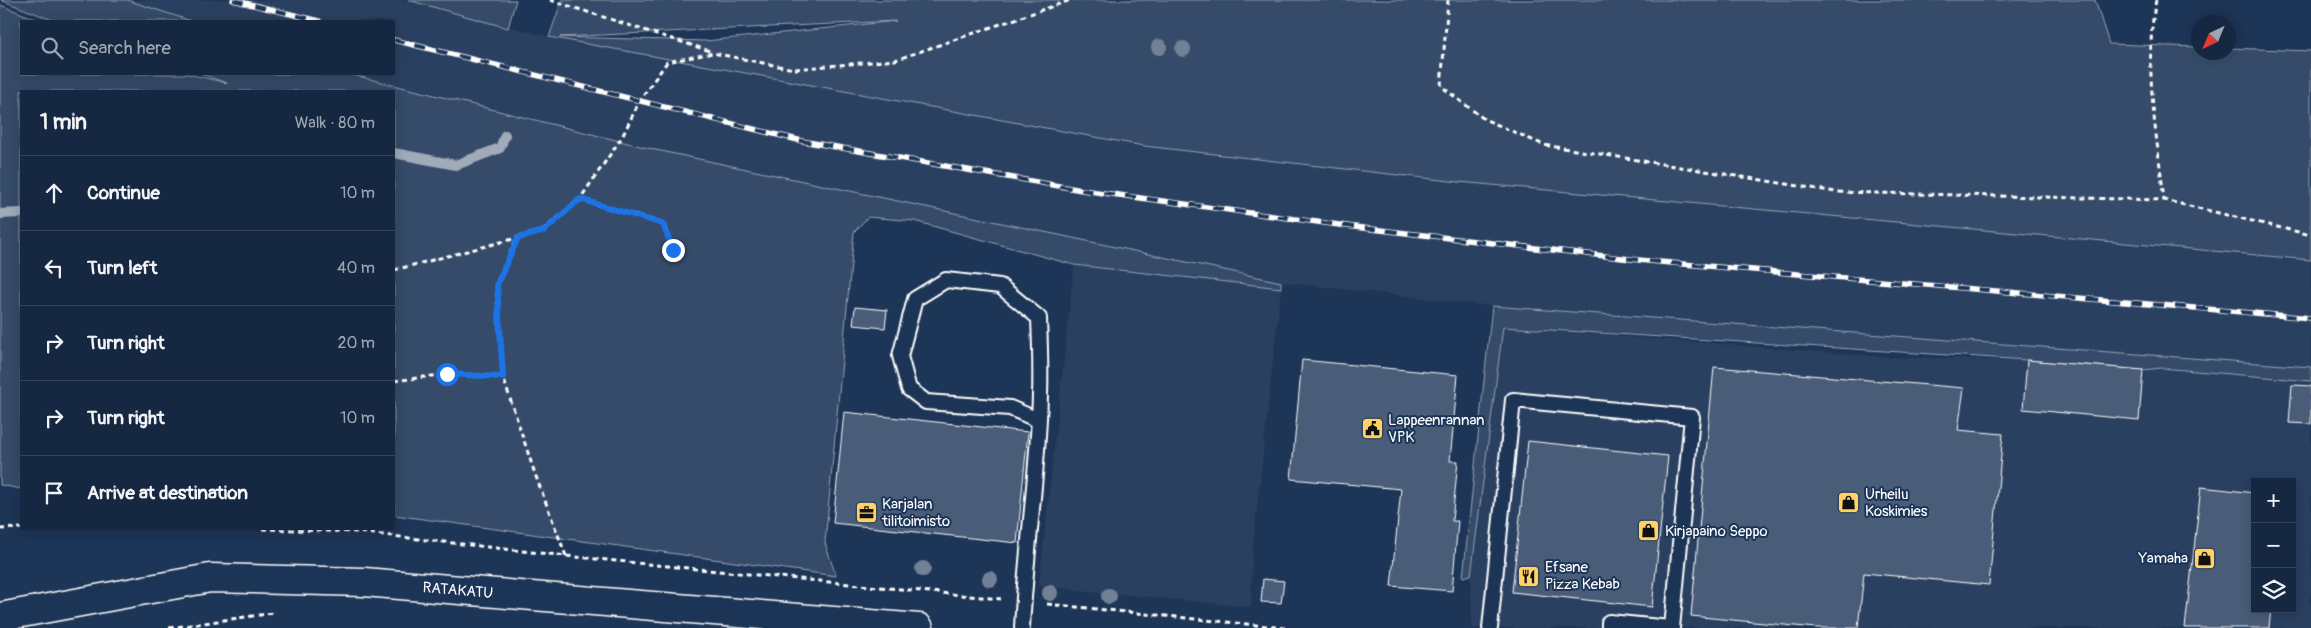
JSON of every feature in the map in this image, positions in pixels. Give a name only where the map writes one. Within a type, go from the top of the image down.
[{"type":"main road","name":"RATAKATU","points":[[0,617],[210,578],[364,582],[918,628]]},
{"type":"lane","points":[[1022,628],[1038,420],[1040,318],[1000,286],[946,280],[915,299],[900,356],[909,389],[926,402],[1010,408],[1038,420]]},
{"type":"lane","points":[[1490,628],[1513,400],[1692,417],[1671,628],[1609,622],[1609,628]]},
{"type":"path","points":[[550,0],[713,53],[794,69],[894,60],[1071,0]]},
{"type":"path","points":[[1448,0],[1441,86],[1484,119],[1544,144],[1836,192],[2164,200],[2311,235]]},
{"type":"path","points":[[2156,0],[2152,17],[2151,84],[2164,200]]},
{"type":"path","points":[[395,270],[544,231],[580,199],[622,137],[640,100],[667,62],[713,53]]},
{"type":"path","points":[[580,199],[663,224],[673,250]]},
{"type":"path","points":[[518,238],[497,284],[503,377],[535,474],[566,556]]},
{"type":"path","points":[[395,381],[447,374],[503,377]]},
{"type":"path","points":[[0,529],[20,528]]},
{"type":"path","points":[[294,530],[357,532],[566,556],[1286,628]]},
{"type":"path","points":[[169,628],[282,612]]},
{"type":"shaded area","points":[[1,0],[127,0],[188,20],[52,20]]},
{"type":"shaded area","points":[[127,0],[408,0],[549,37],[1144,146],[1459,182],[2311,260],[2311,367],[1492,306],[1281,282],[656,150],[353,75],[395,75],[395,20],[188,20]]},
{"type":"shaded area","points":[[408,0],[516,0],[508,28]]},
{"type":"shaded area","points":[[562,0],[2095,0],[2109,44],[2191,47],[2191,60],[2236,60],[2236,48],[2311,51],[2311,260],[1459,182],[1144,146],[549,37]],"holes":[[[896,21],[706,41],[560,37]]]},
{"type":"shaded area","points":[[0,5],[38,20],[20,20],[20,75],[192,75],[227,83],[204,75],[353,75],[656,150],[1281,282],[1281,288],[1074,265],[914,221],[868,217],[854,232],[825,543],[836,576],[395,515],[395,90],[20,90],[20,489],[0,485]]},
{"type":"shaded area","points":[[1074,265],[1281,288],[1252,554],[1251,607],[1039,586]]},
{"type":"shaded area","points":[[1492,306],[2311,367],[2311,381],[2161,368],[2143,370],[2027,360],[1503,327],[1471,575],[1463,577]]},
{"type":"shaded area","points":[[1503,327],[1886,357],[2027,360],[2143,370],[2161,368],[2311,381],[2311,628],[1472,628],[1471,575]]},
{"type":"building","points":[[855,307],[887,310],[885,328],[853,325]]},
{"type":"building","points":[[1302,360],[1458,375],[1450,461],[1458,461],[1452,521],[1458,521],[1452,591],[1391,586],[1401,489],[1291,479]]},
{"type":"building","points":[[2027,360],[2143,370],[2139,420],[2023,409]]},
{"type":"building","name":"Urheilu Koskimies","points":[[1714,367],[1964,388],[1958,430],[2003,434],[1989,585],[1864,573],[1858,628],[1816,628],[1691,616]]},
{"type":"building","points":[[2292,385],[2311,386],[2311,424],[2289,423]]},
{"type":"building","points":[[844,412],[1028,432],[1017,543],[833,523]]},
{"type":"building","points":[[1528,441],[1668,456],[1652,607],[1512,592]]},
{"type":"building","points":[[2201,487],[2251,493],[2251,613],[2271,613],[2269,628],[2185,628]]},
{"type":"building","points":[[1263,579],[1284,581],[1281,603],[1261,602]]},
{"type":"waterway","points":[[395,153],[456,165],[500,148],[505,135]]},
{"type":"waterway","points":[[0,214],[20,213]]},
{"type":"railway","points":[[233,0],[315,20]]},
{"type":"railway","points":[[395,40],[802,141],[1082,190],[1354,227],[1648,261],[2311,318]]},
{"type":"place","name":"Lappeenrannan VPK","points":[[1372,429]]},
{"type":"place","name":"Urheilu Koskimies","points":[[1849,503]]},
{"type":"place","name":"Karjalan tilitoimisto","points":[[866,513]]},
{"type":"place","name":"Kirjapaino Seppo","points":[[1649,531]]},
{"type":"place","name":"Yamaha","points":[[2204,558]]},
{"type":"place","name":"Efsane Pizza Kebab","points":[[1529,576]]},
{"type":"route","points":[[447,374],[503,377],[497,284],[518,238],[544,231],[580,199],[663,224],[673,250]]}]
